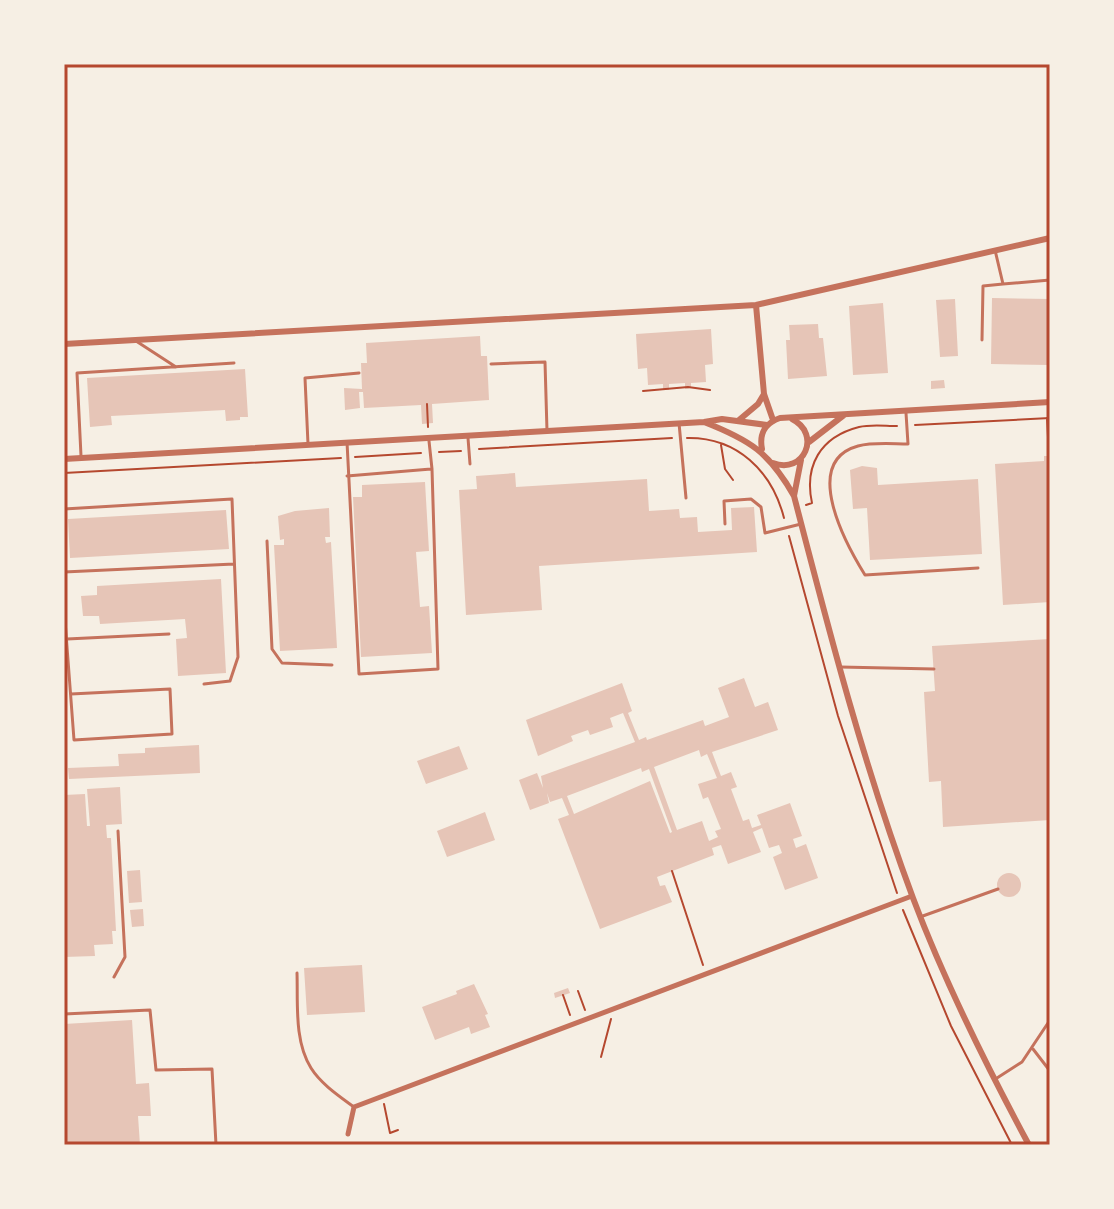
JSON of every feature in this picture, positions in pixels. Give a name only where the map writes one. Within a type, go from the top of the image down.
[{"type":"street","points":[[64,344],[756,305],[1050,238]]},
{"type":"street","points":[[756,305],[764,394],[770,423],[760,440],[762,451]]},
{"type":"street","points":[[739,420],[758,404],[764,394]]},
{"type":"street","points":[[64,459],[722,419],[770,423],[826,413],[1050,402]]},
{"type":"street","points":[[794,496],[801,459],[809,442],[847,413]]},
{"type":"street","points":[[792,419],[804,428],[809,442]]},
{"type":"street","points":[[704,422],[742,438],[762,451],[794,496],[840,667],[882,809],[912,896],[994,1079],[1029,1145]]},
{"type":"street","points":[[773,463],[784,466],[801,459]]},
{"type":"street","points":[[348,1134],[354,1107],[912,896]]},
{"type":"lane","points":[[995,250],[1003,284]]},
{"type":"lane","points":[[982,340],[983,286],[1050,280]]},
{"type":"lane","points":[[135,340],[176,367]]},
{"type":"lane","points":[[491,364],[545,362],[547,431]]},
{"type":"lane","points":[[81,457],[77,373],[234,363]]},
{"type":"lane","points":[[308,445],[305,378],[359,373]]},
{"type":"lane","points":[[906,409],[908,444],[859,446],[846,452],[832,472],[833,510],[844,542],[865,575],[978,568]]},
{"type":"lane","points":[[679,423],[686,498]]},
{"type":"lane","points":[[468,434],[470,464]]},
{"type":"lane","points":[[347,442],[359,674],[438,669],[432,469],[428,437]]},
{"type":"lane","points":[[347,476],[432,469]]},
{"type":"lane","points":[[64,509],[232,499],[238,657],[230,681],[204,684]]},
{"type":"lane","points":[[725,524],[724,501],[751,499],[761,507],[765,533],[801,524]]},
{"type":"lane","points":[[267,541],[272,649],[282,663],[332,665]]},
{"type":"lane","points":[[64,572],[234,564]]},
{"type":"lane","points":[[64,607],[74,740],[172,734],[170,689],[71,694]]},
{"type":"lane","points":[[67,639],[169,634]]},
{"type":"lane","points":[[840,667],[934,669]]},
{"type":"lane","points":[[114,977],[125,957],[118,831]]},
{"type":"lane","points":[[920,917],[998,889]]},
{"type":"lane","points":[[1050,946],[1050,963]]},
{"type":"lane","points":[[297,973],[301,1042],[311,1067],[327,1086],[354,1107]]},
{"type":"lane","points":[[64,1014],[150,1010],[156,1070],[212,1069],[216,1145]]},
{"type":"lane","points":[[994,1079],[1022,1062],[1050,1020]]},
{"type":"lane","points":[[1033,1049],[1050,1071]]},
{"type":"path","points":[[643,391],[688,385],[710,390]]},
{"type":"path","points":[[427,404],[428,437]]},
{"type":"path","points":[[1047,418],[1049,456]]},
{"type":"path","points":[[64,473],[696,438],[720,444],[725,469],[733,480]]},
{"type":"path","points":[[672,871],[704,967]]},
{"type":"path","points":[[578,991],[585,1011]]},
{"type":"path","points":[[563,995],[571,1016]]},
{"type":"path","points":[[601,1057],[611,1017]]},
{"type":"path","points":[[383,1095],[385,1120],[390,1133],[398,1130]]},
{"type":"building","points":[[992,298],[1050,299],[1050,365],[991,364]]},
{"type":"building","points":[[955,299],[958,356],[940,357],[936,300]]},
{"type":"building","points":[[883,303],[888,373],[853,375],[849,306]]},
{"type":"building","points":[[818,324],[819,338],[823,338],[827,376],[788,379],[786,340],[790,340],[789,325]]},
{"type":"building","points":[[711,329],[713,364],[705,365],[706,382],[691,383],[691,388],[685,389],[685,383],[669,384],[669,390],[663,390],[663,384],[648,385],[647,368],[638,369],[636,334]]},
{"type":"building","points":[[480,336],[481,356],[487,356],[489,400],[432,404],[433,423],[422,424],[421,405],[364,408],[363,392],[359,392],[360,408],[345,410],[344,388],[362,389],[361,363],[367,363],[366,343]]},
{"type":"building","points":[[245,369],[248,417],[240,417],[240,420],[226,421],[225,410],[111,416],[112,425],[90,427],[87,378]]},
{"type":"building","points":[[944,380],[945,388],[931,389],[931,381]]},
{"type":"building","points":[[1044,456],[1050,456],[1050,602],[1003,605],[995,464],[1044,461]]},
{"type":"building","points":[[862,466],[877,468],[878,485],[978,479],[982,554],[870,560],[867,508],[853,509],[850,470]]},
{"type":"building","points":[[515,473],[516,487],[647,479],[649,511],[679,509],[680,518],[697,517],[698,532],[732,530],[731,508],[754,507],[757,552],[539,566],[542,610],[466,615],[459,490],[477,489],[476,476]]},
{"type":"building","points":[[425,482],[429,551],[416,552],[420,607],[429,606],[432,653],[361,657],[353,497],[362,497],[362,485]]},
{"type":"building","points":[[329,508],[330,537],[325,537],[326,543],[331,542],[337,648],[280,651],[274,545],[284,545],[284,539],[280,540],[278,516]]},
{"type":"building","points":[[226,510],[229,549],[70,558],[68,519]]},
{"type":"building","points":[[221,579],[226,673],[178,676],[176,639],[187,638],[185,619],[100,624],[99,616],[83,616],[81,596],[97,595],[97,586]]},
{"type":"building","points":[[1050,639],[1050,820],[943,827],[941,781],[929,782],[924,692],[935,691],[932,646]]},
{"type":"building","points":[[744,678],[755,707],[768,702],[778,730],[712,752],[721,776],[731,772],[737,787],[731,789],[743,821],[749,819],[752,828],[761,825],[757,815],[790,803],[802,836],[793,839],[796,848],[806,844],[818,878],[785,890],[773,857],[782,853],[779,845],[769,848],[762,828],[753,832],[761,852],[728,864],[721,845],[712,848],[714,855],[657,877],[660,886],[665,885],[672,902],[600,929],[558,819],[569,815],[562,798],[550,802],[547,793],[549,803],[530,810],[519,780],[537,773],[543,788],[541,776],[635,742],[623,713],[610,718],[613,727],[590,735],[588,730],[571,736],[573,741],[538,756],[526,720],[622,683],[632,711],[628,713],[639,740],[646,737],[647,740],[703,720],[705,726],[729,717],[718,688]],"holes":[[[699,750],[701,757],[707,754],[717,778],[698,784],[703,799],[708,797],[721,829],[715,831],[718,837],[709,841],[702,821],[677,830],[654,767]],[[641,768],[642,772],[649,769],[672,832],[650,781],[574,814],[567,796]]]},
{"type":"building","points":[[199,745],[200,773],[69,779],[68,768],[119,766],[118,754],[145,753],[145,748]]},
{"type":"building","points":[[459,746],[468,769],[426,784],[417,761]]},
{"type":"building","points":[[120,787],[122,824],[106,825],[107,838],[111,838],[116,931],[112,931],[113,944],[94,945],[95,956],[64,957],[64,795],[85,794],[87,826],[90,826],[87,789]]},
{"type":"building","points":[[485,812],[495,840],[447,857],[437,831]]},
{"type":"building","points":[[140,870],[142,902],[129,903],[127,871]]},
{"type":"building","points":[[1009,873],[1018,876],[1021,885],[1018,894],[1009,897],[1000,894],[997,885],[1000,876]]},
{"type":"building","points":[[143,909],[144,926],[132,927],[130,910]]},
{"type":"building","points":[[362,965],[365,1012],[307,1015],[304,968]]},
{"type":"building","points":[[474,984],[488,1014],[485,1015],[490,1027],[471,1034],[469,1027],[435,1040],[422,1007]]},
{"type":"building","points":[[568,988],[570,993],[555,998],[554,993]]},
{"type":"building","points":[[132,1020],[136,1084],[149,1083],[151,1116],[138,1116],[140,1145],[64,1145],[64,1024]]}]
